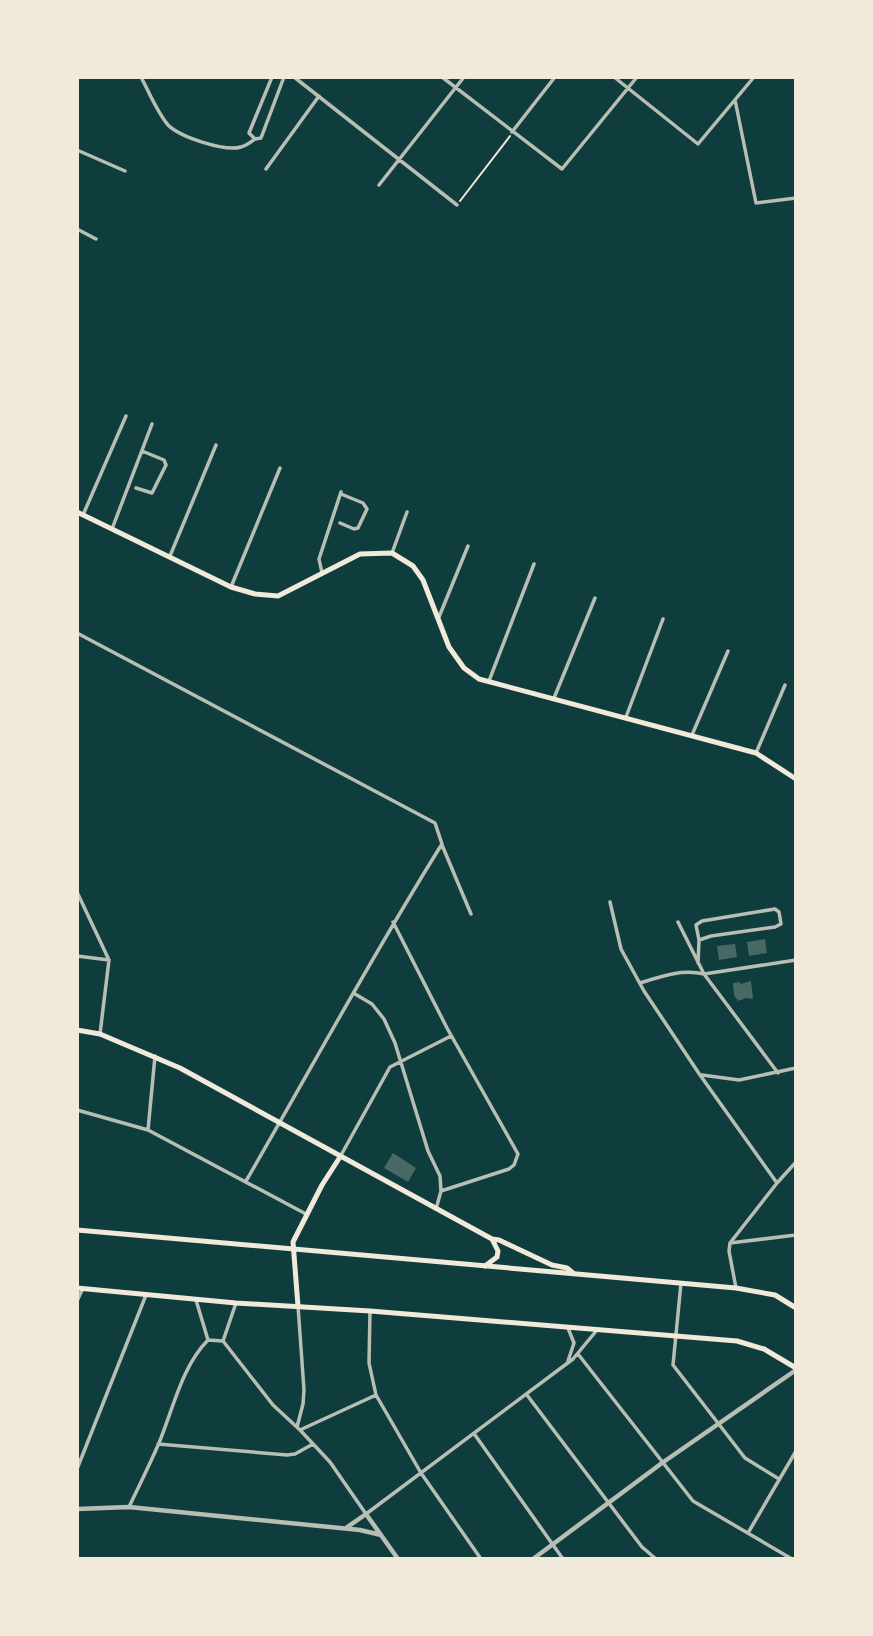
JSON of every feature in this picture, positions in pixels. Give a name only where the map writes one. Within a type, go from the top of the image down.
[{"type":"main road","points":[[80,513],[231,587],[255,594],[278,596],[360,554],[392,553],[413,566],[424,580],[450,647],[464,667],[479,679],[756,753],[796,779]]},
{"type":"main road","points":[[77,1030],[100,1034],[155,1056],[281,1122],[492,1239],[552,1265],[567,1268],[573,1273]]},
{"type":"main road","points":[[298,1306],[292,1251],[296,1233],[340,1157]]},
{"type":"main road","points":[[77,1230],[736,1288],[775,1295],[796,1308]]},
{"type":"main road","points":[[485,1266],[497,1256],[498,1251],[492,1239]]},
{"type":"main road","points":[[79,1289],[737,1341],[764,1349],[796,1369]]},
{"type":"street","points":[[141,77],[167,124],[194,139],[229,148],[241,147],[261,138],[284,77]]},
{"type":"street","points":[[255,139],[249,133],[272,77]]},
{"type":"street","points":[[294,77],[457,205]]},
{"type":"street","points":[[442,77],[562,169],[637,77]]},
{"type":"street","points":[[379,185],[464,77]]},
{"type":"street","points":[[512,132],[555,77]]},
{"type":"street","points":[[614,77],[698,145],[754,77]]},
{"type":"street","points":[[266,169],[319,96]]},
{"type":"street","points":[[735,100],[756,203],[796,198]]},
{"type":"street","points":[[77,150],[125,171]]},
{"type":"street","points":[[77,229],[96,239]]},
{"type":"street","points":[[80,513],[126,416]]},
{"type":"street","points":[[112,529],[152,424]]},
{"type":"street","points":[[170,556],[216,445]]},
{"type":"street","points":[[136,488],[152,493],[166,465],[160,457],[142,451]]},
{"type":"street","points":[[231,587],[280,468]]},
{"type":"street","points":[[322,573],[319,559],[341,493],[363,503],[367,509],[358,528],[340,523]]},
{"type":"street","points":[[392,553],[407,512]]},
{"type":"street","points":[[439,617],[468,546]]},
{"type":"street","points":[[489,681],[534,564]]},
{"type":"street","points":[[554,700],[595,598]]},
{"type":"street","points":[[626,719],[663,619]]},
{"type":"street","points":[[77,633],[435,822],[471,914]]},
{"type":"street","points":[[692,737],[728,651]]},
{"type":"street","points":[[756,753],[785,685]]},
{"type":"street","points":[[246,1181],[355,994],[393,922],[442,844]]},
{"type":"street","points":[[77,892],[109,960],[100,1034]]},
{"type":"street","points":[[610,902],[621,949],[640,983],[700,1075],[777,1183]]},
{"type":"street","points":[[698,963],[699,940],[696,925],[702,921],[775,909],[779,912],[781,924],[775,927],[699,940]]},
{"type":"street","points":[[393,922],[451,1036],[518,1154],[514,1165],[509,1169],[441,1191]]},
{"type":"street","points":[[678,922],[704,974],[778,1073]]},
{"type":"street","points":[[77,956],[109,960]]},
{"type":"street","points":[[640,983],[690,971],[704,974],[796,960]]},
{"type":"street","points":[[355,994],[372,1004],[384,1019],[401,1061],[428,1151],[440,1176],[441,1191],[436,1209]]},
{"type":"street","points":[[340,1157],[390,1067],[451,1036]]},
{"type":"street","points":[[148,1130],[155,1056]]},
{"type":"street","points":[[700,1075],[739,1080],[796,1068]]},
{"type":"street","points":[[77,1110],[148,1130],[306,1214]]},
{"type":"street","points":[[736,1288],[730,1243],[796,1162]]},
{"type":"street","points":[[730,1243],[796,1235]]},
{"type":"street","points":[[681,1283],[673,1365],[745,1458],[779,1479]]},
{"type":"street","points":[[77,1301],[79,1289]]},
{"type":"street","points":[[77,1469],[146,1294]]},
{"type":"street","points":[[196,1300],[208,1340]]},
{"type":"street","points":[[223,1341],[236,1303]]},
{"type":"street","points":[[298,1306],[304,1390],[299,1429]]},
{"type":"street","points":[[370,1311],[369,1363],[376,1395],[421,1473],[481,1559]]},
{"type":"street","points":[[567,1363],[574,1343],[568,1328]]},
{"type":"street","points":[[345,1529],[527,1395],[578,1354],[597,1329]]},
{"type":"street","points":[[129,1507],[187,1372],[208,1340],[223,1341],[272,1405],[330,1462],[398,1559]]},
{"type":"street","points":[[578,1354],[693,1502],[792,1559]]},
{"type":"street","points":[[533,1559],[662,1463],[796,1369]]},
{"type":"street","points":[[299,1429],[376,1395]]},
{"type":"street","points":[[527,1395],[642,1547],[656,1559]]},
{"type":"street","points":[[475,1434],[563,1559]]},
{"type":"street","points":[[158,1444],[287,1455],[295,1454],[313,1444]]},
{"type":"street","points":[[748,1533],[796,1451]]},
{"type":"street","points":[[77,1509],[129,1507],[381,1535]]},
{"type":"path","points":[[457,205],[512,132]]},
{"type":"building","points":[[765,939],[767,953],[749,956],[747,942]]},
{"type":"building","points":[[735,944],[737,957],[719,960],[717,946]]},
{"type":"building","points":[[751,981],[753,999],[738,1001],[734,995],[733,983]]},
{"type":"building","points":[[393,1153],[416,1168],[408,1182],[384,1168]]}]
